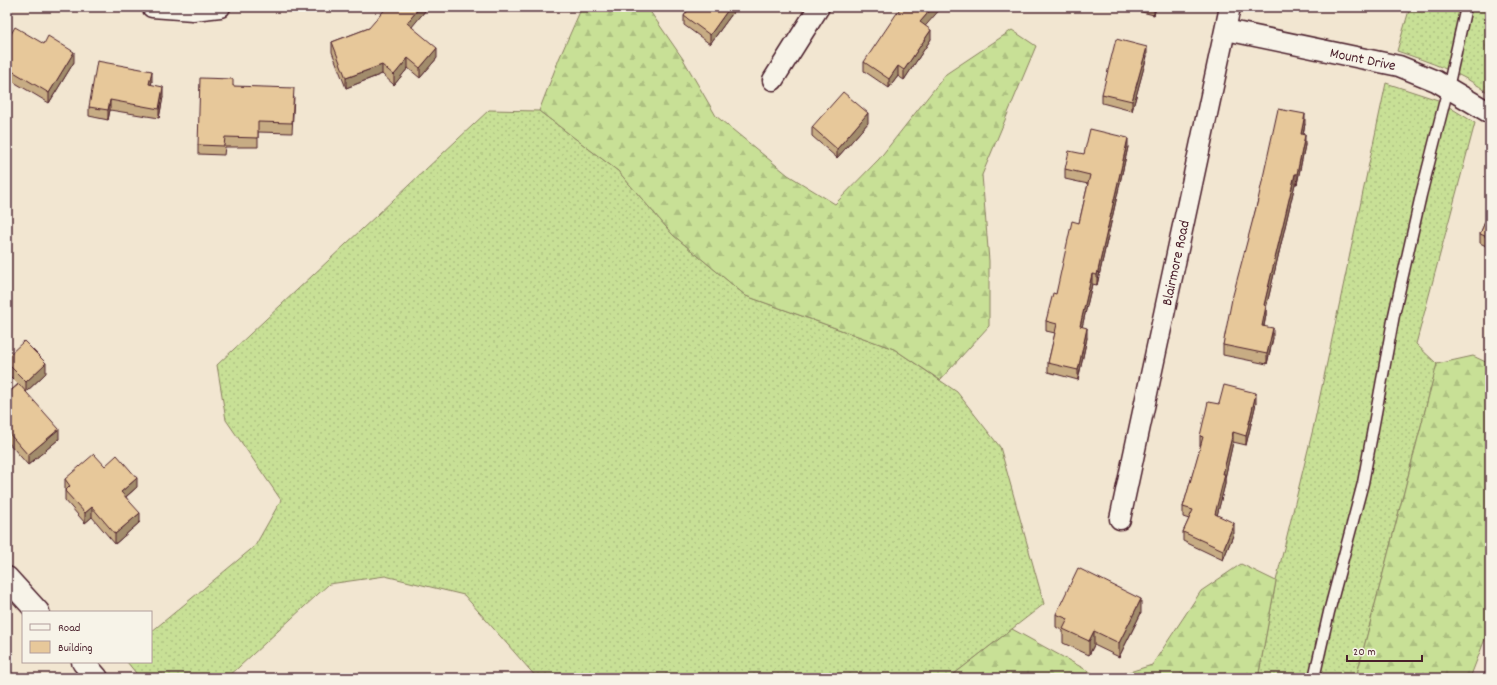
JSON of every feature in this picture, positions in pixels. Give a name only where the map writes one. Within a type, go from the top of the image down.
[{"type":"street","points":[[152,7],[193,10],[220,7]]},
{"type":"street","points":[[772,80],[819,7]]},
{"type":"street","name":"Blairmore Road","points":[[1120,519],[1230,7]]},
{"type":"street","name":"Mount Drive","points":[[1226,30],[1399,66],[1436,81],[1490,113]]},
{"type":"street","points":[[7,578],[37,611]]},
{"type":"street","points":[[84,663],[97,678]]},
{"type":"lane","points":[[1314,678],[1329,612],[1363,483],[1394,315],[1419,202],[1448,88],[1466,7]]},
{"type":"green space","points":[[582,7],[647,7],[683,59],[716,116],[788,175],[835,204],[879,159],[946,74],[1012,30],[1036,46],[982,175],[989,261],[989,326],[940,380],[894,349],[746,296],[673,235],[618,171],[539,111],[559,59]]},
{"type":"green space","points":[[1410,7],[1490,7],[1490,94],[1457,74],[1397,51]]},
{"type":"green space","points":[[1386,83],[1438,100],[1475,123],[1416,344],[1437,364],[1356,678],[1258,678],[1276,581],[1313,429]]},
{"type":"green space","points":[[489,110],[539,111],[618,171],[673,235],[746,296],[894,349],[957,392],[1000,447],[1044,604],[949,678],[537,678],[464,595],[385,576],[329,584],[227,678],[140,678],[128,663],[152,663],[152,631],[255,546],[281,500],[226,420],[217,365]]},
{"type":"green space","points":[[1473,356],[1490,364],[1490,626],[1470,678],[1356,678],[1437,364]]},
{"type":"green space","points":[[1241,564],[1276,581],[1258,678],[1110,678],[1152,665],[1201,591]]},
{"type":"green space","points":[[1012,629],[1101,678],[949,678]]},
{"type":"building","points":[[387,7],[420,7],[407,23],[437,48],[420,68],[408,58],[394,75],[382,65],[346,78],[332,42],[369,28]]},
{"type":"building","points":[[690,7],[730,7],[710,35],[684,16]]},
{"type":"building","points":[[901,7],[933,7],[920,22],[931,30],[904,70],[898,66],[889,79],[864,62]]},
{"type":"building","points":[[15,27],[44,44],[48,36],[74,52],[49,93],[7,68],[7,41]]},
{"type":"building","points":[[1116,39],[1147,47],[1132,101],[1102,94]]},
{"type":"building","points":[[97,61],[152,71],[149,84],[163,87],[159,109],[110,100],[108,110],[89,107]]},
{"type":"building","points":[[200,78],[233,79],[233,86],[294,88],[292,123],[258,122],[258,138],[225,137],[224,146],[198,145]]},
{"type":"building","points":[[843,92],[868,113],[837,149],[812,127]]},
{"type":"building","points":[[1278,109],[1305,114],[1301,134],[1305,135],[1297,174],[1295,174],[1264,305],[1266,306],[1262,326],[1273,328],[1267,354],[1223,345],[1232,299],[1258,200]]},
{"type":"building","points":[[1090,129],[1128,138],[1097,275],[1092,274],[1080,326],[1087,328],[1078,370],[1048,363],[1057,324],[1046,321],[1053,293],[1056,294],[1072,221],[1079,223],[1090,175],[1065,169],[1069,151],[1084,154]]},
{"type":"building","points":[[1490,210],[1490,238],[1480,234]]},
{"type":"building","points":[[24,341],[46,363],[26,382],[7,363],[7,357]]},
{"type":"building","points":[[19,384],[59,429],[28,455],[7,431],[7,409],[12,405],[7,399],[7,394]]},
{"type":"building","points":[[1224,385],[1256,393],[1246,436],[1233,432],[1223,474],[1225,474],[1215,514],[1234,523],[1223,550],[1183,532],[1193,510],[1183,507],[1203,437],[1200,436],[1208,402],[1219,404]]},
{"type":"building","points":[[94,454],[105,466],[117,455],[137,478],[121,492],[140,513],[115,534],[92,507],[85,513],[65,491],[70,486],[65,479]]},
{"type":"building","points":[[1078,568],[1141,599],[1119,643],[1094,631],[1089,641],[1063,629],[1068,619],[1056,614]]},
{"type":"building","points":[[7,672],[13,678],[7,678]]}]
